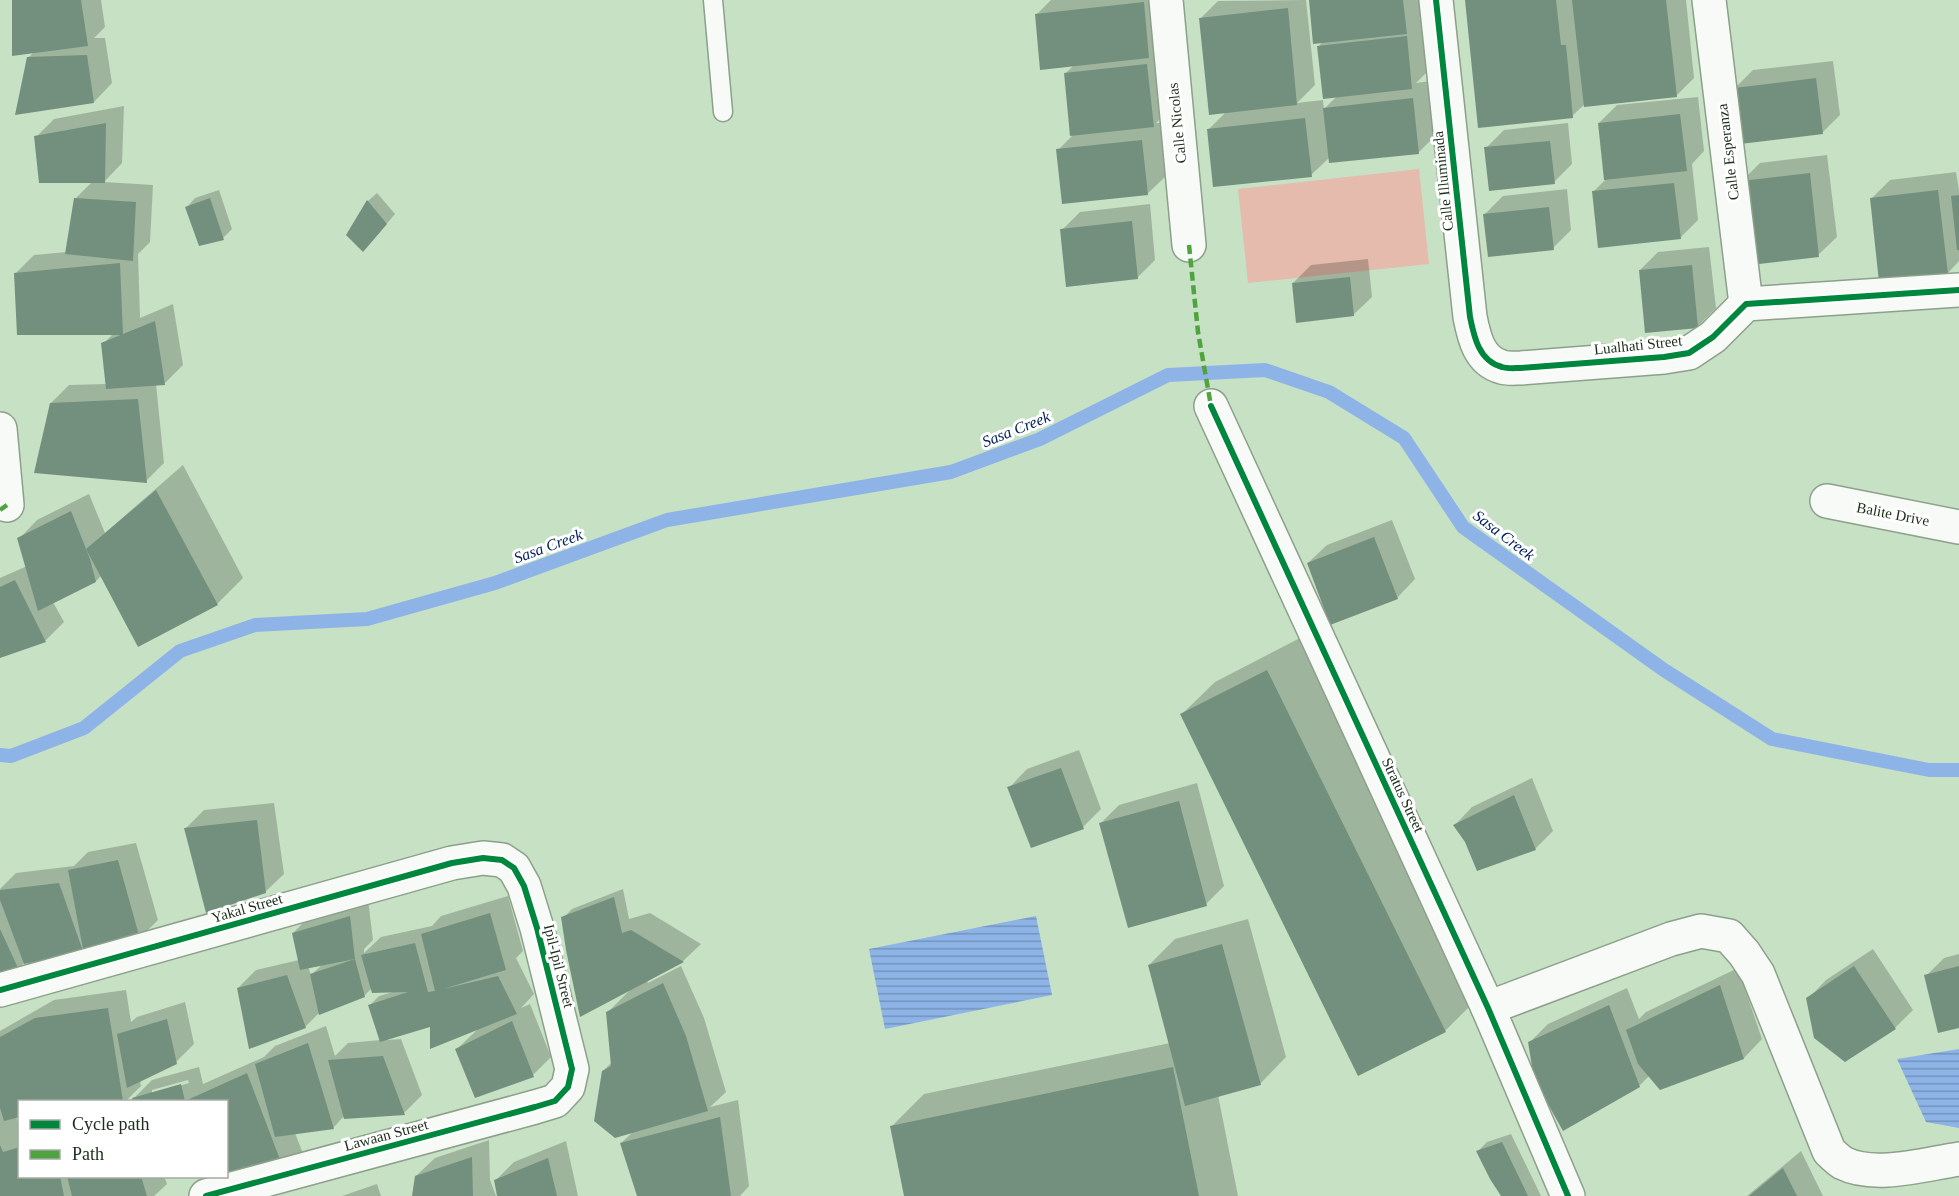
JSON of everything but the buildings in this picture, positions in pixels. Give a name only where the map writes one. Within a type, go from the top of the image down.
[{"type":"street","name":"Calle Nicolas","points":[[1166,0],[1189,245]]},
{"type":"street","name":"Calle Illuminada","points":[[1436,0],[1470,317],[1474,339],[1484,357]]},
{"type":"street","name":"Calle Esperanza","points":[[1709,0],[1746,304]]},
{"type":"street","points":[[1746,304],[1959,290]]},
{"type":"street","name":"Lualhati Street","points":[[1484,357],[1502,367],[1521,368],[1664,357],[1689,352],[1713,337],[1746,304]]},
{"type":"street","name":"Stratus Street","points":[[1211,406],[1488,1008],[1568,1196]]},
{"type":"street","points":[[0,429],[7,505]]},
{"type":"street","name":"Balite Drive","points":[[1827,501],[1959,527]]},
{"type":"street","name":"Yakal Street","points":[[0,990],[452,863],[483,858],[502,860]]},
{"type":"street","name":"Ipil-Ipil Street","points":[[502,860],[514,868],[524,886],[537,928],[572,1069],[568,1087]]},
{"type":"street","points":[[1488,1008],[1671,939],[1701,931],[1729,936],[1744,952],[1758,974],[1829,1151],[1842,1162],[1861,1168],[1879,1170],[1959,1159]]},
{"type":"street","name":"Lawaan Street","points":[[206,1196],[536,1107],[555,1101],[568,1087]]},
{"type":"lane","points":[[713,0],[723,112]]},
{"type":"shaded area","points":[[1419,169],[1429,264],[1248,283],[1238,189]]},
{"type":"water","points":[[1036,916],[1052,995],[885,1029],[869,949]]},
{"type":"water","points":[[1959,1049],[1959,1128],[1926,1122],[1897,1059]]},
{"type":"waterway","name":"Sasa Creek","points":[[0,755],[11,756],[84,728],[180,651],[255,625],[367,619],[495,583],[667,520],[951,472],[1040,439],[1168,375],[1265,370],[1329,392],[1404,438],[1463,527],[1664,670],[1772,739],[1929,770],[1959,770]]},
{"type":"marked path","points":[[1189,245],[1198,332],[1211,406]]},
{"type":"marked path","points":[[0,510],[7,505]]},
{"type":"cycle path","points":[[1436,0],[1470,317],[1479,347],[1494,364],[1507,368],[1521,368],[1664,357],[1689,353],[1713,337],[1746,304],[1959,290]]},
{"type":"cycle path","points":[[1211,406],[1488,1008],[1568,1196]]},
{"type":"cycle path","points":[[0,990],[452,863],[483,858],[502,860],[514,868],[524,886],[537,928],[572,1069],[568,1087],[555,1101],[206,1196]]}]
